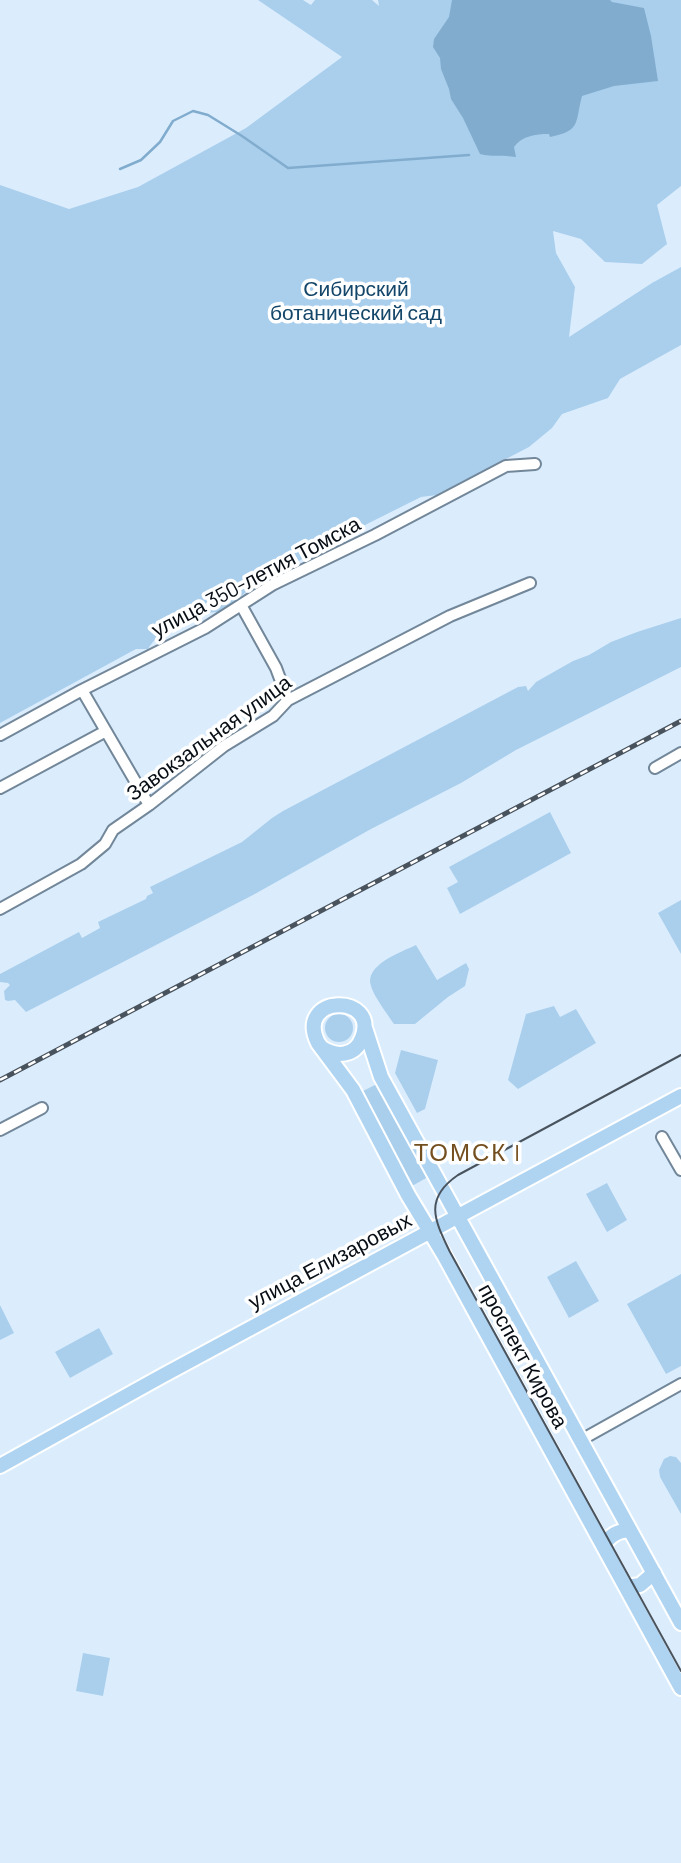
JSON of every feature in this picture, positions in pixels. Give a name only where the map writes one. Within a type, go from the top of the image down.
[{"type":"main road","points":[[345,1004],[361,1016],[364,1032],[361,1041],[352,1051],[334,1054],[322,1048],[315,1037],[314,1027],[316,1019],[324,1009],[345,1004]]},
{"type":"main road","name":"проспект Кирова","points":[[364,1024],[381,1077],[681,1623]]},
{"type":"main road","name":"проспект Кирова","points":[[322,1048],[354,1090],[408,1195],[681,1688]]},
{"type":"main road","name":"улица Елизаровых","points":[[0,1466],[681,1096]]},
{"type":"main road","points":[[603,1545],[617,1532],[630,1530]]},
{"type":"main road","points":[[626,1587],[640,1585],[654,1573]]},
{"type":"street","name":"улица 350-летия Томска","points":[[0,735],[205,628],[272,585],[506,467],[535,464]]},
{"type":"street","name":"Завокзальная улица","points":[[0,909],[81,864],[105,844],[113,830],[224,747],[273,716],[288,700],[450,616],[530,583]]},
{"type":"street","points":[[241,605],[276,668],[288,700]]},
{"type":"street","points":[[82,690],[149,805]]},
{"type":"street","points":[[0,788],[106,731]]},
{"type":"street","points":[[656,768],[681,753]]},
{"type":"street","points":[[0,1130],[42,1108]]},
{"type":"street","points":[[662,1137],[681,1170]]},
{"type":"street","points":[[581,1440],[681,1384]]},
{"type":"green space","name":"Сибирский ботанический сад","points":[[258,0],[303,0],[311,5],[315,0],[372,0],[379,6],[378,0],[681,0],[681,186],[657,205],[667,244],[642,264],[605,262],[581,239],[553,231],[556,253],[575,287],[569,337],[681,267],[681,345],[620,379],[608,398],[562,414],[552,428],[529,447],[437,495],[421,497],[367,524],[351,533],[345,540],[331,543],[249,590],[219,612],[202,613],[159,636],[148,649],[136,649],[0,723],[0,185],[69,209],[138,187],[246,128],[342,57]]},
{"type":"green space","points":[[681,618],[681,667],[516,750],[461,783],[371,829],[253,895],[26,1012],[15,1000],[5,1000],[4,991],[10,985],[0,982],[0,974],[79,932],[82,938],[100,928],[98,922],[146,899],[153,893],[150,887],[242,842],[283,811],[518,687],[526,686],[528,691],[536,682],[611,642]]},
{"type":"green space","points":[[550,812],[571,853],[460,914],[447,888],[458,882],[449,867]]},
{"type":"green space","points":[[681,900],[681,954],[658,913]]},
{"type":"green space","points":[[416,945],[437,980],[466,963],[469,969],[465,986],[415,1024],[394,1024],[375,994],[370,978],[385,960]]},
{"type":"green space","points":[[554,1006],[560,1017],[576,1009],[596,1043],[518,1089],[508,1080],[526,1014]]},
{"type":"green space","points":[[339,1014],[349,1018],[353,1028],[349,1038],[339,1042],[329,1038],[325,1028],[329,1018]]},
{"type":"green space","points":[[401,1050],[438,1060],[425,1109],[417,1113],[395,1073]]},
{"type":"green space","points":[[377,1084],[428,1177],[412,1186],[361,1092]]},
{"type":"green space","points":[[607,1183],[627,1220],[607,1232],[586,1194]]},
{"type":"green space","points":[[576,1261],[599,1301],[569,1318],[547,1277]]},
{"type":"green space","points":[[681,1274],[681,1366],[666,1374],[627,1304]]},
{"type":"green space","points":[[0,1305],[14,1333],[0,1340]]},
{"type":"green space","points":[[99,1328],[113,1354],[70,1378],[55,1352]]},
{"type":"green space","points":[[676,1457],[681,1463],[681,1514],[660,1477],[659,1470],[664,1459]]},
{"type":"green space","points":[[83,1653],[110,1658],[103,1696],[76,1691]]},
{"type":"shaded area","points":[[452,0],[610,0],[644,8],[658,81],[614,86],[582,96],[572,129],[550,137],[549,134],[544,134],[525,138],[514,147],[516,157],[480,154],[451,99],[440,58],[433,47],[434,39],[449,17]]},
{"type":"waterway","points":[[120,169],[141,160],[160,142],[173,121],[193,111],[208,115],[288,168],[469,155]]},
{"type":"tram line","points":[[681,1055],[458,1175],[440,1193],[435,1211],[450,1252],[681,1671]]},
{"type":"railway","points":[[0,1080],[681,721]]},
{"type":"district","name":"ТОМСК I","points":[[468,1153]]}]
